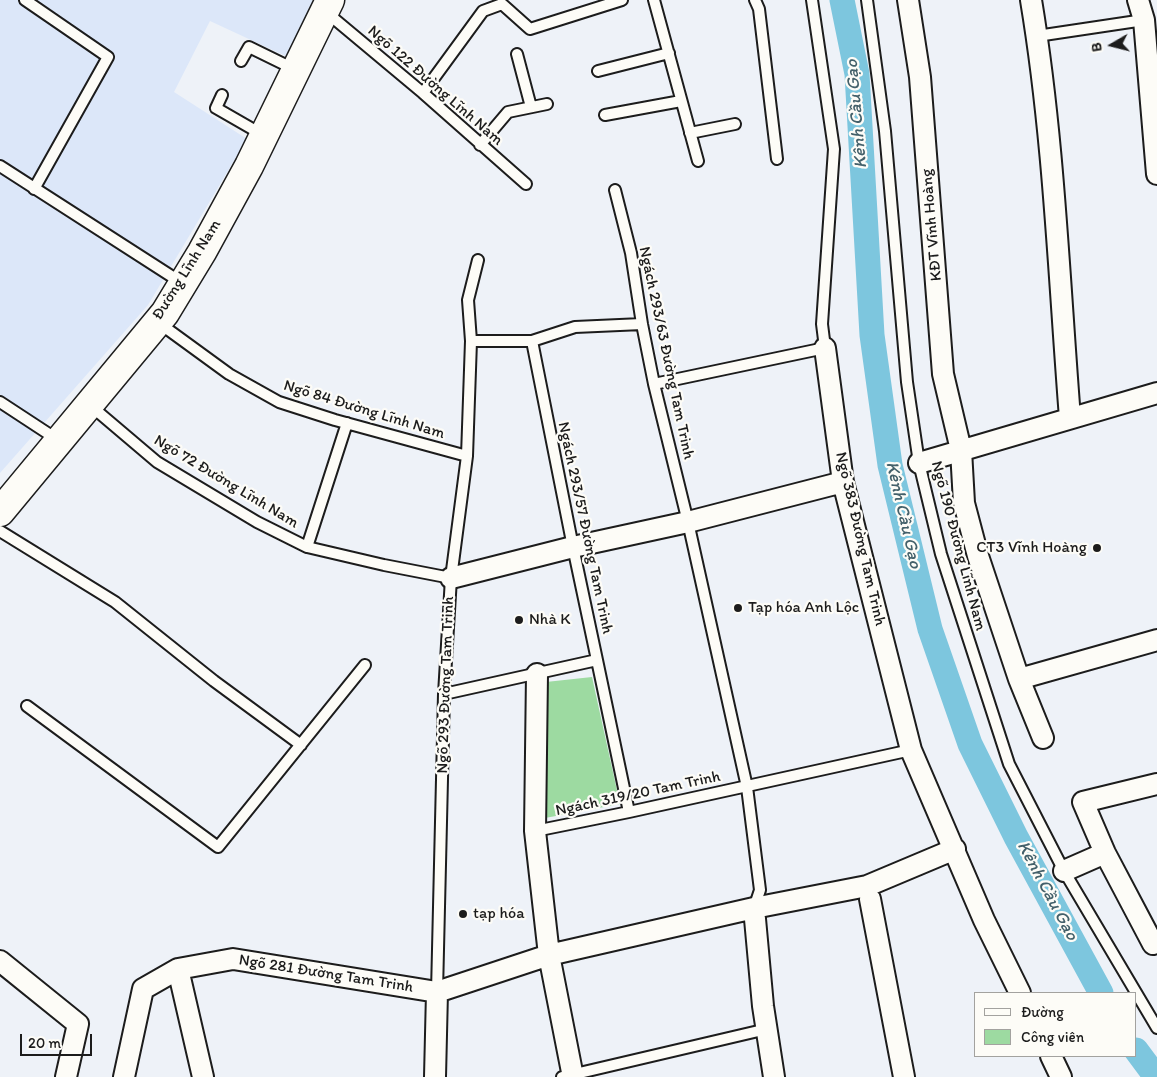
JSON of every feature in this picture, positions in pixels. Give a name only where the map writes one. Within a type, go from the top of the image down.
[{"type":"main road","name":"Đường Lĩnh Nam","points":[[0,512],[88,403],[156,321],[165,313],[211,234],[264,136],[328,6]]},
{"type":"street","name":"KĐT Vĩnh Hoàng","points":[[908,0],[920,77],[943,374],[960,450],[964,503],[978,556],[1019,679],[1043,738]]},
{"type":"street","points":[[1030,0],[1037,36],[1049,146],[1070,418]]},
{"type":"street","points":[[1138,0],[1144,20],[1157,174]]},
{"type":"street","name":"Ngõ 383 Đường Tam Trinh","points":[[825,348],[843,482],[911,750],[984,920],[1020,992]]},
{"type":"street","points":[[919,463],[1157,393]]},
{"type":"street","name":"Ngõ 293 Đường Tam Trinh","points":[[451,578],[573,547],[688,522],[843,482]]},
{"type":"street","points":[[1019,679],[1157,640]]},
{"type":"street","points":[[536,674],[534,831],[548,954],[569,1076]]},
{"type":"street","points":[[1156,946],[1106,853],[1083,802],[1157,784]]},
{"type":"street","points":[[436,992],[548,954],[754,908],[867,886],[954,849]]},
{"type":"street","points":[[1064,871],[1106,853]]},
{"type":"street","points":[[870,899],[904,1077]]},
{"type":"street","points":[[754,908],[766,1029],[774,1077]]},
{"type":"street","name":"Ngõ 281 Đường Tam Trinh","points":[[124,1077],[143,989],[178,969],[233,959],[436,992]]},
{"type":"street","points":[[0,961],[78,1024],[66,1077]]},
{"type":"street","points":[[178,969],[203,1077]]},
{"type":"street","name":"Ngõ 293 Đường Tam Trinh","points":[[435,1077],[436,992]]},
{"type":"street","points":[[1051,1057],[1061,1077]]},
{"type":"lane","points":[[25,0],[108,57],[34,189]]},
{"type":"lane","points":[[423,93],[483,11],[505,2],[530,29],[603,3],[622,0]]},
{"type":"lane","points":[[654,0],[698,161]]},
{"type":"lane","points":[[754,0],[759,9],[778,159]]},
{"type":"lane","name":"Ngõ 383 Đường Tam Trinh","points":[[812,0],[834,149],[822,324],[825,348]]},
{"type":"lane","name":"Ngõ 190 Đường Lĩnh Nam","points":[[867,0],[886,131],[907,382],[919,463],[941,554],[1009,764],[1064,871],[1136,992]]},
{"type":"lane","name":"Ngõ 122 Đường Lĩnh Nam","points":[[328,6],[480,145],[526,184]]},
{"type":"lane","points":[[1037,36],[1144,20]]},
{"type":"lane","points":[[241,61],[249,47],[296,70]]},
{"type":"lane","points":[[598,70],[668,52]]},
{"type":"lane","points":[[517,54],[531,107]]},
{"type":"lane","points":[[222,95],[216,108],[264,136]]},
{"type":"lane","points":[[605,115],[681,101]]},
{"type":"lane","points":[[480,145],[508,112],[548,104]]},
{"type":"lane","points":[[690,134],[735,124]]},
{"type":"lane","points":[[0,166],[183,284]]},
{"type":"lane","name":"Ngách 293/63 Đường Tam Trinh","points":[[615,190],[631,253],[654,384],[688,522],[747,786],[760,890],[754,908]]},
{"type":"lane","points":[[451,578],[467,456],[471,341],[468,300],[478,260]]},
{"type":"lane","name":"Ngõ 84 Đường Lĩnh Nam","points":[[156,321],[229,374],[279,402],[467,456]]},
{"type":"lane","points":[[471,341],[532,341],[575,327],[642,324]]},
{"type":"lane","name":"Ngách 293/57 Đường Tam Trinh","points":[[444,694],[597,660],[532,341]]},
{"type":"lane","points":[[654,384],[825,348]]},
{"type":"lane","points":[[0,402],[58,441]]},
{"type":"lane","name":"Ngõ 72 Đường Lĩnh Nam","points":[[88,403],[156,462],[257,522],[307,547],[451,578]]},
{"type":"lane","points":[[307,547],[347,423]]},
{"type":"lane","points":[[0,531],[115,602],[214,681],[301,744]]},
{"type":"lane","name":"Ngõ 293 Đường Tam Trinh","points":[[436,992],[444,694],[451,578]]},
{"type":"lane","points":[[597,660],[630,812]]},
{"type":"lane","points":[[28,706],[218,848],[365,664]]},
{"type":"lane","name":"Ngách 319/20 Tam Trinh","points":[[534,831],[630,812],[911,750]]},
{"type":"lane","name":"Ngõ 190 Đường Lĩnh Nam","points":[[1137,994],[1157,1028]]},
{"type":"lane","points":[[569,1076],[766,1029]]},
{"type":"shaded area","points":[[0,0],[320,0],[292,59],[210,21],[174,92],[247,139],[148,305],[0,473]]},
{"type":"green space","points":[[592,677],[620,804],[545,818],[546,682]]},
{"type":"waterway","name":"Kênh Cầu Gạo","points":[[842,0],[857,74],[872,335],[890,465],[930,629],[970,744],[1016,837],[1100,992]]},
{"type":"waterway","name":"Kênh Cầu Gạo","points":[[1137,1051],[1156,1077]]},
{"type":"place","name":"CT3 Vĩnh Hoàng","points":[[1097,548]]},
{"type":"place","name":"Tạp hóa Anh Lộc","points":[[738,608]]},
{"type":"place","name":"Nhà K","points":[[519,620]]},
{"type":"place","name":"tạp hóa","points":[[463,914]]}]
